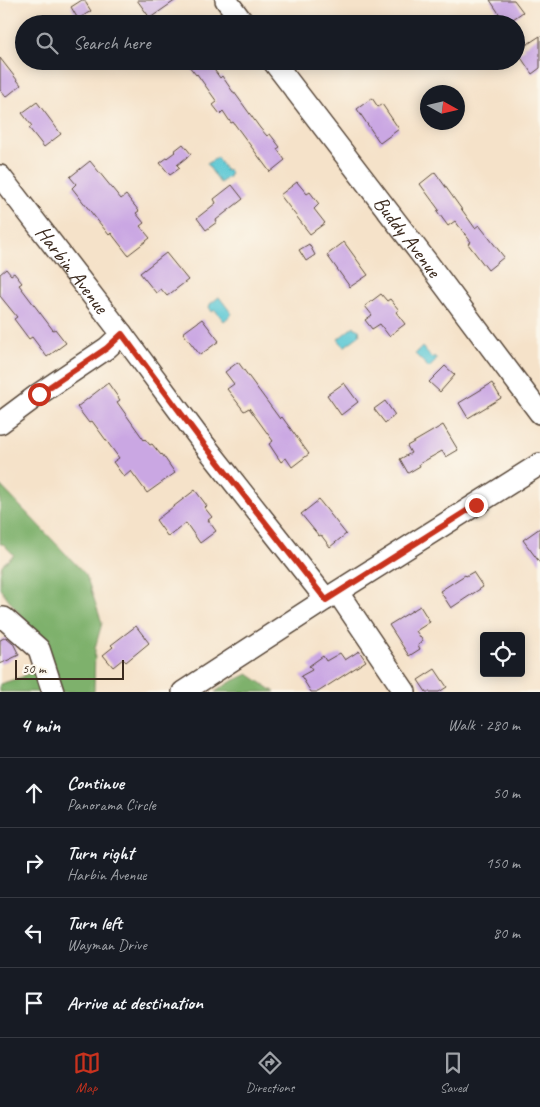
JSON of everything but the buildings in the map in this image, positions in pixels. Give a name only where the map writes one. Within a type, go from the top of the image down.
[{"type":"street","points":[[226,0],[237,15]]},
{"type":"street","name":"Buddy Avenue","points":[[279,70],[540,413]]},
{"type":"street","name":"Harbin Avenue","points":[[0,176],[203,443],[332,596],[405,692]]},
{"type":"street","points":[[0,423],[107,348],[122,334]]},
{"type":"street","points":[[183,692],[540,464]]},
{"type":"street","points":[[0,618],[4,618],[39,650],[53,692]]},
{"type":"green space","points":[[0,485],[86,575],[102,623],[95,648],[94,692],[0,692],[0,684],[22,677],[38,668],[36,633],[0,588],[2,565],[14,555],[3,544],[0,544]]},
{"type":"green space","points":[[248,674],[275,692],[215,692],[229,683]]},
{"type":"water","points":[[217,157],[226,171],[228,170],[231,174],[220,183],[207,164]]},
{"type":"water","points":[[219,297],[232,314],[224,321],[215,310],[212,312],[209,307]]},
{"type":"water","points":[[354,326],[360,331],[360,335],[344,347],[338,339]]},
{"type":"water","points":[[422,347],[432,358],[434,356],[437,359],[429,368],[415,354]]},
{"type":"route","points":[[39,394],[107,348],[122,334],[203,443],[326,600],[476,505]]}]
